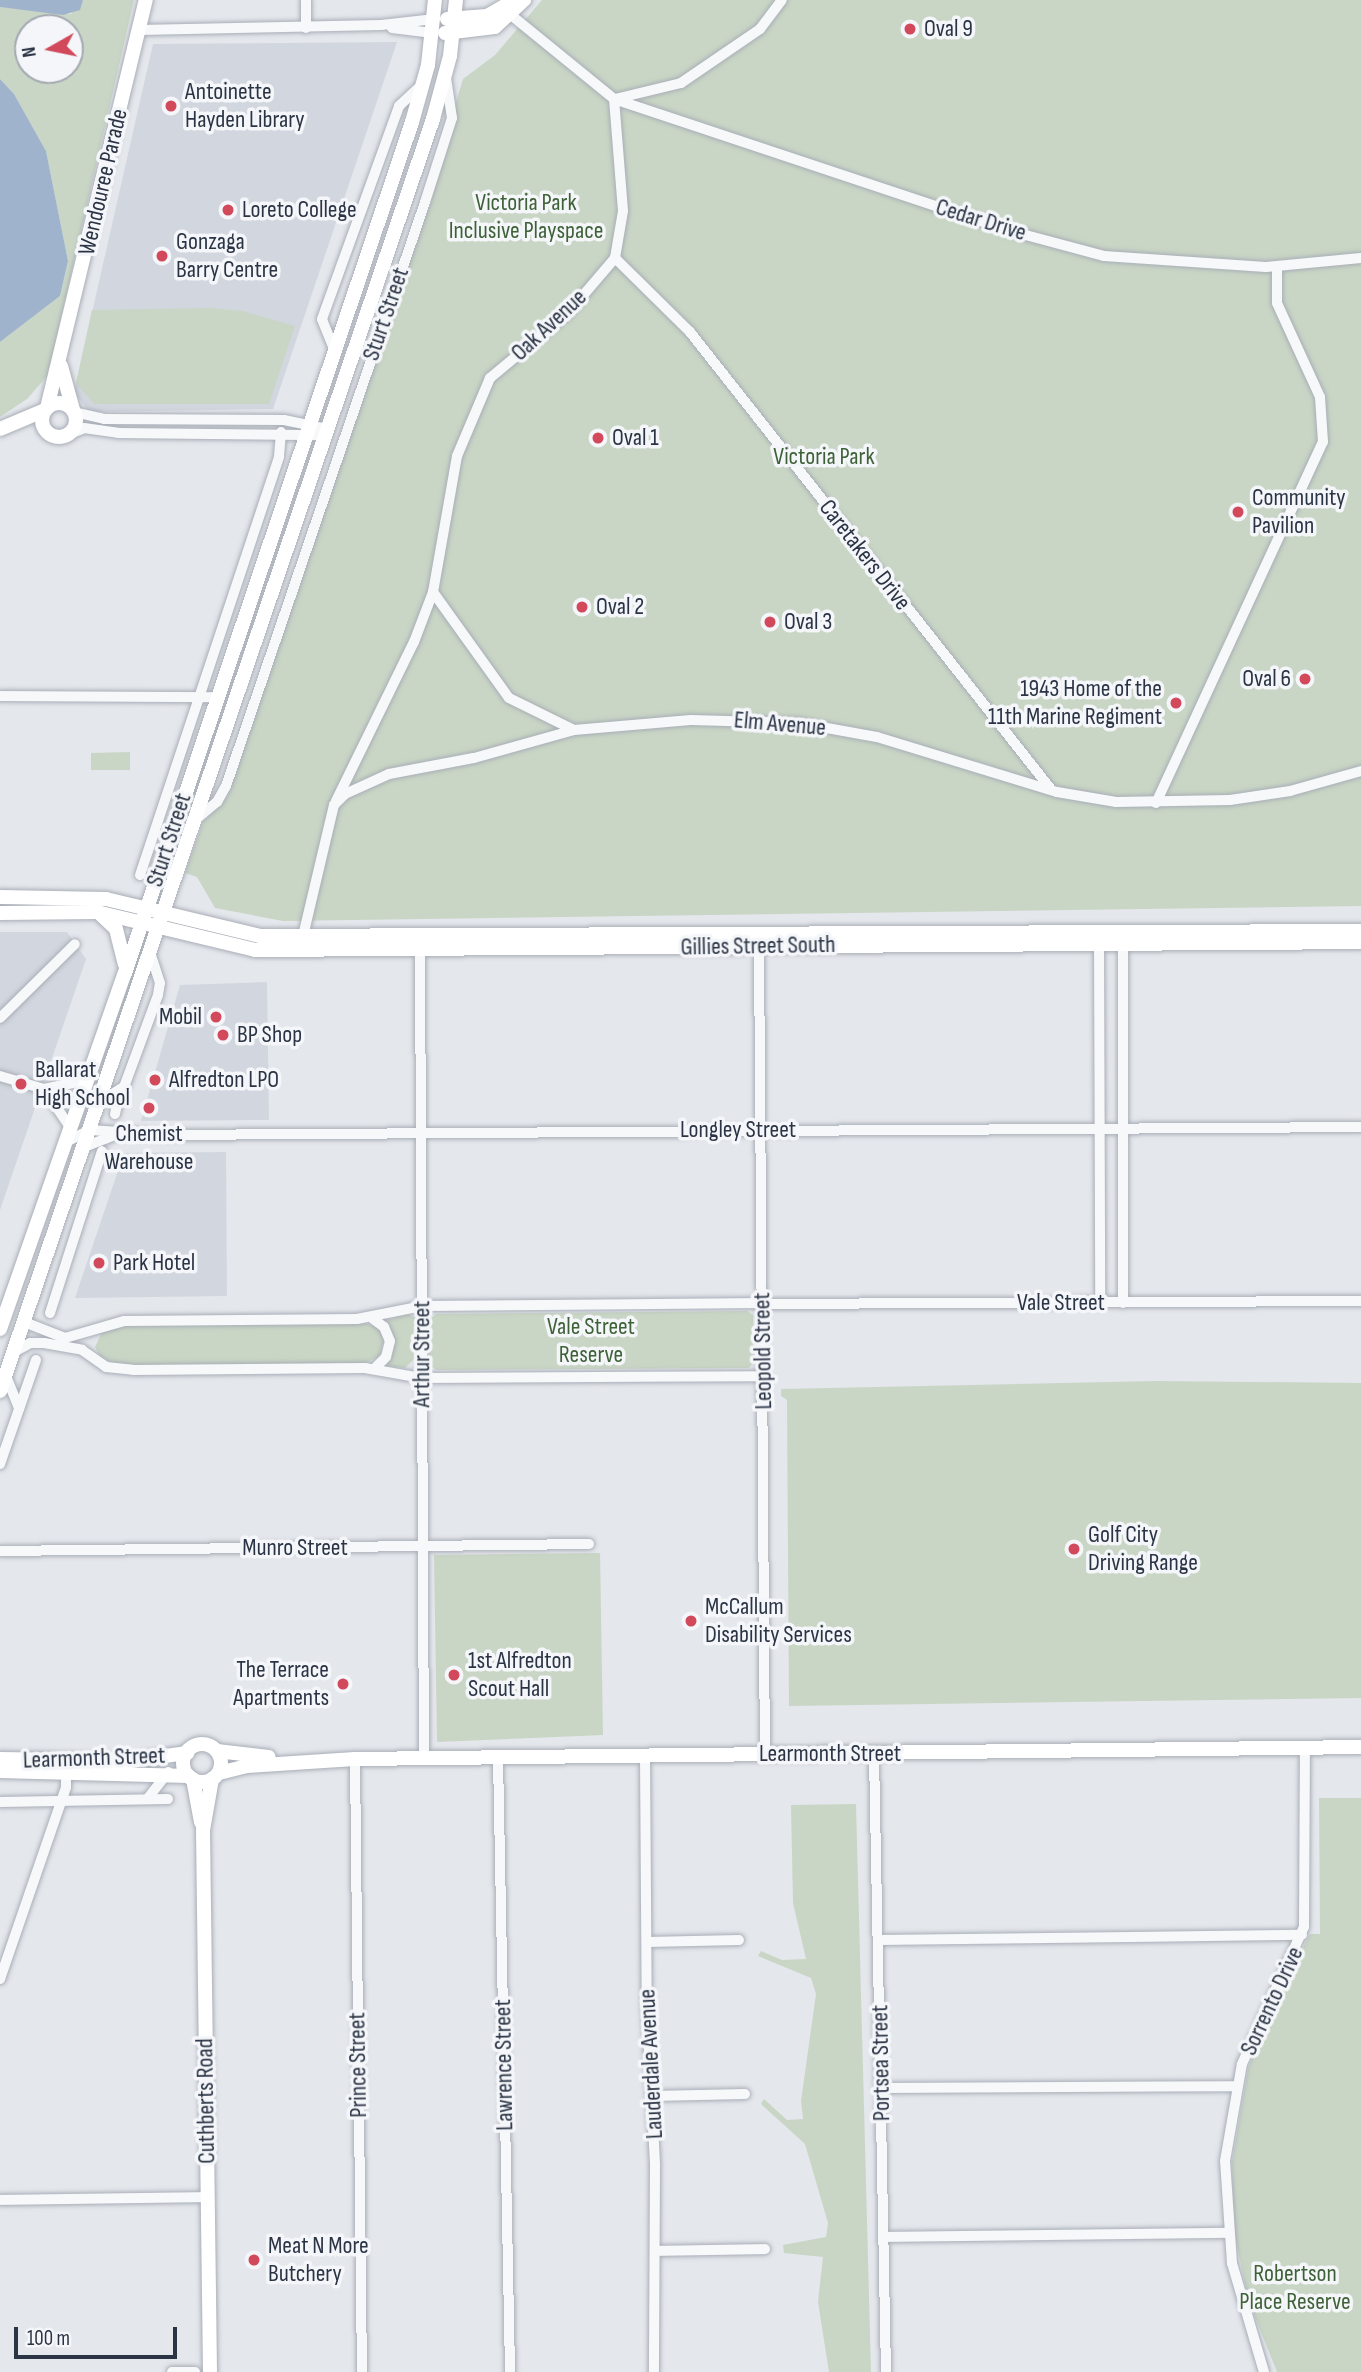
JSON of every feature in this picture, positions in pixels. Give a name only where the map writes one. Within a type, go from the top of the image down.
[{"type":"main road","name":"Wendouree Parade","points":[[46,409],[61,365],[146,0]]},
{"type":"main road","name":"Sturt Street","points":[[0,1329],[125,973],[424,82],[434,26],[435,0]]},
{"type":"main road","name":"Sturt Street","points":[[0,1391],[373,300],[447,71],[456,0]]},
{"type":"main road","points":[[434,26],[454,25],[487,16],[524,0]]},
{"type":"main road","name":"Wendouree Parade","points":[[61,365],[74,411]]},
{"type":"main road","points":[[59,403],[74,411],[75,425],[66,435],[3,428],[59,403]]},
{"type":"main road","points":[[46,409],[43,422],[49,433]]},
{"type":"main road","points":[[0,897],[96,898],[162,917]]},
{"type":"main road","points":[[97,912],[120,938],[125,973]]},
{"type":"main road","points":[[0,913],[145,913]]},
{"type":"main road","name":"Gillies Street South","points":[[162,917],[238,934],[419,943]]},
{"type":"main road","name":"Gillies Street South","points":[[162,917],[245,950],[419,943],[759,942],[1361,931]]},
{"type":"main road","name":"Gillies Street South","points":[[1123,937],[1361,943]]},
{"type":"main road","points":[[202,1744],[217,1751],[216,1776],[191,1777],[184,1762],[187,1753],[202,1744]]},
{"type":"main road","name":"Learmonth Street","points":[[216,1776],[298,1761],[355,1759],[1361,1747]]},
{"type":"main road","name":"Learmonth Street","points":[[217,1751],[298,1761]]},
{"type":"main road","name":"Learmonth Street","points":[[0,1771],[162,1759],[187,1753]]},
{"type":"main road","name":"Learmonth Street","points":[[0,1759],[169,1772],[191,1777]]},
{"type":"main road","name":"Cuthberts Road","points":[[203,1830],[216,1776]]},
{"type":"main road","name":"Cuthberts Road","points":[[191,1777],[203,1830],[210,2372]]},
{"type":"street","points":[[306,0],[306,28]]},
{"type":"street","points":[[614,99],[681,83],[760,29],[782,0]]},
{"type":"street","points":[[510,7],[614,99],[623,211],[615,258]]},
{"type":"street","points":[[139,30],[434,26]]},
{"type":"street","name":"Sturt Street","points":[[193,821],[213,807],[226,786],[451,120],[447,71]]},
{"type":"street","name":"Sturt Street","points":[[334,349],[322,319],[399,106],[424,82]]},
{"type":"street","name":"Cedar Drive","points":[[614,99],[1007,230],[1104,256],[1206,266],[1277,267],[1361,258]]},
{"type":"street","name":"Oak Avenue","points":[[334,805],[414,642],[432,592],[457,456],[490,378],[568,313],[615,258]]},
{"type":"street","name":"Caretakers Drive","points":[[615,258],[690,332],[1040,779],[1057,792]]},
{"type":"street","points":[[1156,803],[1323,442],[1320,397],[1277,303],[1277,267]]},
{"type":"street","points":[[373,300],[388,307]]},
{"type":"street","points":[[74,411],[104,419],[270,419],[327,432]]},
{"type":"street","points":[[66,435],[84,428],[118,433],[281,432],[307,429]]},
{"type":"street","name":"Sturt Street","points":[[140,875],[197,696],[279,456],[281,432]]},
{"type":"street","points":[[432,592],[509,698],[575,730]]},
{"type":"street","points":[[0,696],[216,696]]},
{"type":"street","name":"Elm Avenue","points":[[334,805],[351,790],[389,774],[474,758],[575,730],[691,720],[810,724],[877,737],[1057,792],[1156,803],[1259,796],[1361,771]]},
{"type":"street","points":[[303,936],[334,805]]},
{"type":"street","points":[[1099,937],[1100,1303]]},
{"type":"street","points":[[1123,937],[1123,1303]]},
{"type":"street","name":"Leopold Street","points":[[759,942],[765,1755]]},
{"type":"street","name":"Arthur Street","points":[[419,943],[424,1758]]},
{"type":"street","points":[[0,1018],[75,944]]},
{"type":"street","points":[[115,1114],[120,1091],[160,991],[150,952]]},
{"type":"street","points":[[0,1076],[44,1088],[86,1080]]},
{"type":"street","points":[[44,1088],[70,1127]]},
{"type":"street","points":[[98,1103],[120,1091]]},
{"type":"street","name":"Longley Street","points":[[90,1130],[115,1135],[1361,1127]]},
{"type":"street","points":[[64,1143],[90,1130]]},
{"type":"street","name":"Longley Street","points":[[81,1154],[115,1135]]},
{"type":"street","points":[[50,1313],[102,1151]]},
{"type":"street","points":[[81,1154],[89,1192]]},
{"type":"street","points":[[34,1292],[58,1287]]},
{"type":"street","name":"Vale Street","points":[[24,1322],[59,1337],[96,1331],[124,1321],[372,1318],[422,1306],[1361,1301]]},
{"type":"street","points":[[372,1318],[384,1327],[390,1341],[386,1357],[374,1369]]},
{"type":"street","points":[[96,1331],[90,1347],[96,1360]]},
{"type":"street","points":[[13,1352],[39,1342],[78,1349],[112,1369],[133,1370],[374,1369],[422,1378],[764,1376]]},
{"type":"street","points":[[0,1464],[36,1360]]},
{"type":"street","points":[[6,1376],[19,1409]]},
{"type":"street","name":"Munro Street","points":[[0,1551],[589,1544]]},
{"type":"street","name":"Sorrento Drive","points":[[1264,2372],[1236,2283],[1227,2233],[1225,2161],[1236,2086],[1260,2017],[1302,1935],[1305,1748]]},
{"type":"street","name":"Portsea Street","points":[[874,1754],[886,2237],[886,2372]]},
{"type":"street","name":"Lauderdale Avenue","points":[[645,1756],[655,2251],[654,2372]]},
{"type":"street","name":"Lawrence Street","points":[[498,1757],[510,2372]]},
{"type":"street","name":"Prince Street","points":[[355,1759],[362,2372]]},
{"type":"street","points":[[0,1979],[62,1800],[66,1766]]},
{"type":"street","name":"Learmonth Street","points":[[141,1799],[156,1794],[169,1772]]},
{"type":"street","name":"Learmonth Street","points":[[0,1802],[168,1799]]},
{"type":"street","points":[[878,1940],[1302,1935]]},
{"type":"street","points":[[647,1942],[739,1940]]},
{"type":"street","points":[[882,2088],[1236,2086]]},
{"type":"street","points":[[652,2096],[744,2094]]},
{"type":"street","points":[[0,2200],[208,2197]]},
{"type":"street","points":[[886,2237],[1227,2233]]},
{"type":"street","points":[[655,2251],[765,2249]]},
{"type":"street","points":[[172,2372],[210,2372]]},
{"type":"shaded area","name":"Loreto College","points":[[397,42],[273,409],[89,412],[74,392],[153,44]]},
{"type":"shaded area","name":"Ballarat High School","points":[[0,932],[67,932],[86,959],[0,1210]]},
{"type":"shaded area","points":[[267,982],[269,1120],[141,1121],[180,985]]},
{"type":"shaded area","points":[[226,1152],[227,1296],[75,1298],[124,1153]]},
{"type":"green space","points":[[83,0],[134,0],[48,375],[27,399],[0,417],[0,342],[60,296],[68,261],[46,151],[14,94],[0,79],[0,7],[71,14]]},
{"type":"green space","name":"Victoria Park","points":[[542,0],[1361,0],[1361,906],[283,921],[215,908],[197,877],[185,873],[203,822],[227,796],[412,248],[463,79],[495,55]]},
{"type":"green space","points":[[209,308],[242,311],[295,326],[269,404],[94,404],[76,383],[92,310]]},
{"type":"green space","points":[[130,752],[130,770],[91,770],[91,753]]},
{"type":"green space","name":"Vale Street Reserve","points":[[747,1311],[753,1315],[754,1362],[749,1368],[436,1370],[429,1365],[429,1320],[436,1314]]},
{"type":"green space","points":[[408,1314],[415,1318],[414,1359],[405,1368],[387,1366],[395,1342],[386,1320]]},
{"type":"green space","points":[[363,1323],[378,1327],[384,1339],[380,1356],[364,1364],[122,1366],[100,1357],[95,1347],[102,1332],[128,1325]]},
{"type":"green space","name":"Golf City Driving Range","points":[[1156,1381],[1361,1383],[1361,1698],[789,1706],[787,1400],[781,1396],[781,1389]]},
{"type":"green space","points":[[600,1553],[603,1735],[437,1742],[434,1555]]},
{"type":"green space","name":"Robertson Place Reserve","points":[[1319,1798],[1361,1798],[1361,2372],[1277,2372],[1249,2302],[1234,2232],[1232,2163],[1248,2069],[1266,2020],[1310,1934],[1320,1934]]},
{"type":"green space","points":[[856,1804],[871,2372],[829,2372],[818,2302],[823,2257],[784,2253],[783,2245],[826,2237],[828,2223],[805,2144],[761,2104],[764,2099],[787,2120],[803,2119],[801,2101],[816,1994],[811,1978],[758,1956],[761,1951],[782,1960],[806,1959],[793,1903],[791,1805]]},
{"type":"water","points":[[0,0],[83,0],[80,10],[66,14],[0,7]]},
{"type":"water","points":[[0,79],[14,94],[46,151],[68,261],[60,296],[0,342]]},
{"type":"place","name":"Oval 9","points":[[910,29]]},
{"type":"place","name":"Antoinette Hayden Library","points":[[171,106]]},
{"type":"place","name":"Loreto College","points":[[228,210]]},
{"type":"place","name":"Gonzaga Barry Centre","points":[[162,256]]},
{"type":"place","name":"Oval 1","points":[[598,438]]},
{"type":"place","name":"Community Pavilion","points":[[1238,512]]},
{"type":"place","name":"Oval 2","points":[[582,607]]},
{"type":"place","name":"Oval 3","points":[[770,622]]},
{"type":"place","name":"Oval 6","points":[[1305,679]]},
{"type":"place","name":"1943 Home of the 11th Marine Regiment","points":[[1176,703]]},
{"type":"place","name":"Mobil","points":[[216,1017]]},
{"type":"place","name":"BP Shop","points":[[223,1035]]},
{"type":"place","name":"Alfredton LPO","points":[[155,1080]]},
{"type":"place","name":"Ballarat High School","points":[[21,1084]]},
{"type":"place","name":"Chemist Warehouse","points":[[149,1108]]},
{"type":"place","name":"Park Hotel","points":[[99,1263]]},
{"type":"place","name":"Golf City Driving Range","points":[[1074,1549]]},
{"type":"place","name":"McCallum Disability Services","points":[[691,1621]]},
{"type":"place","name":"1st Alfredton Scout Hall","points":[[454,1675]]},
{"type":"place","name":"The Terrace Apartments","points":[[343,1684]]},
{"type":"place","name":"Meat N More Butchery","points":[[254,2260]]},
{"type":"park label","name":"Victoria Park Inclusive Playspace","points":[[526,217]]}]
